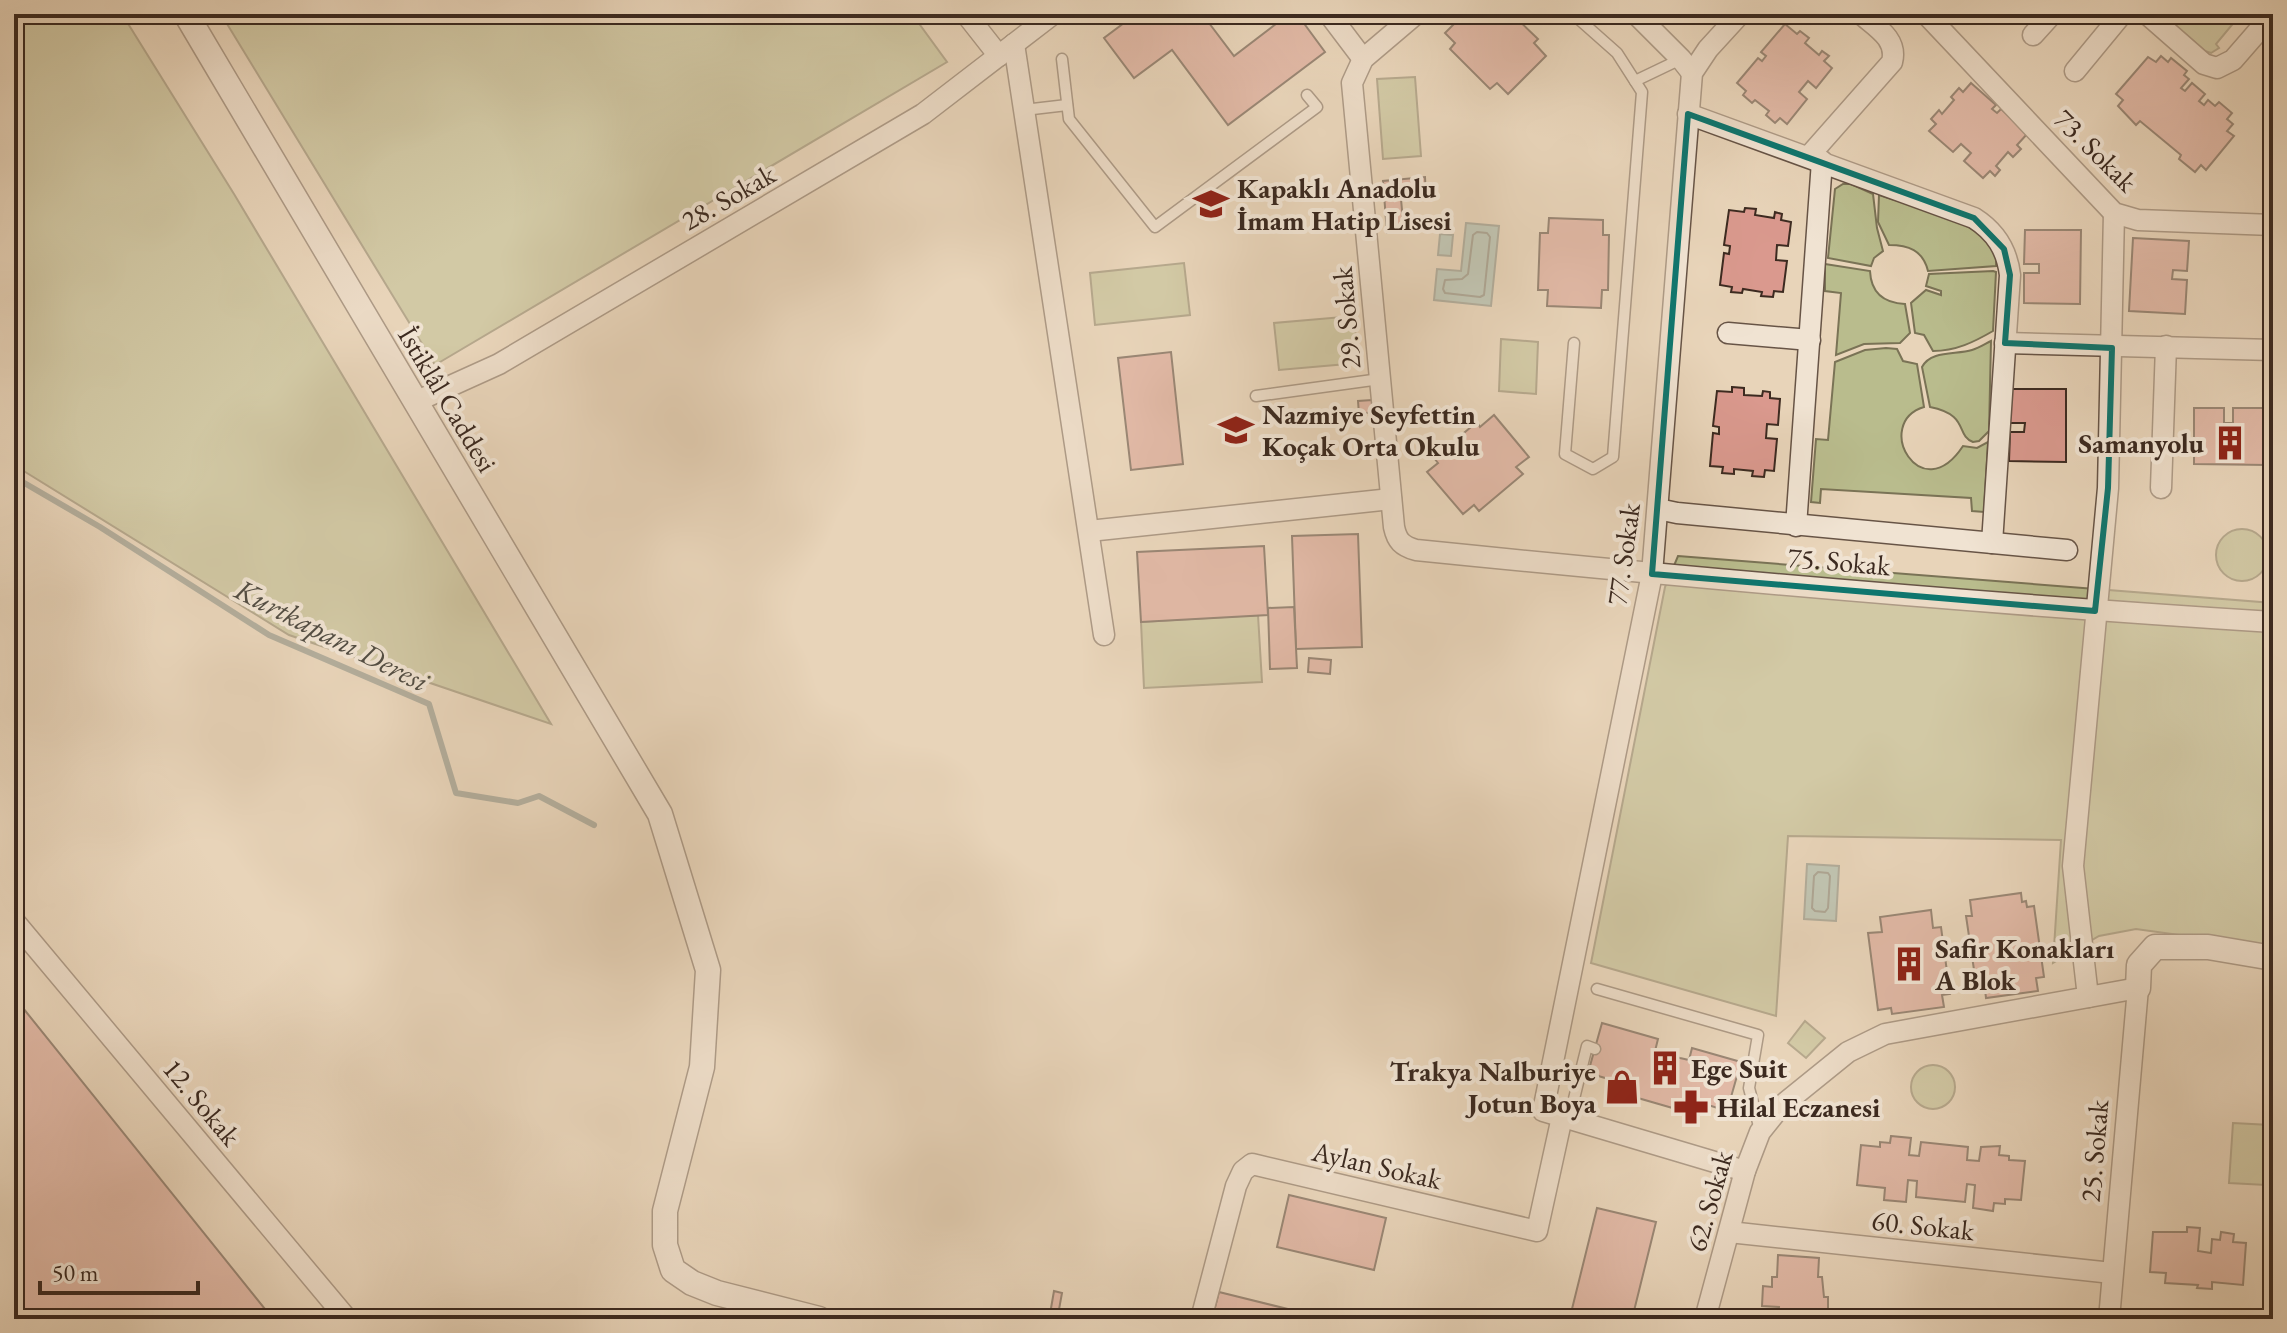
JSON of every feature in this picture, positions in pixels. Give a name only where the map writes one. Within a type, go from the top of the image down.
[{"type":"street","name":"İstiklâl Caddesi","points":[[186,14],[660,814],[708,970],[702,1067],[665,1211],[665,1245],[673,1270],[692,1283],[717,1293],[819,1319]]},
{"type":"street","points":[[966,14],[1007,50],[1024,110],[1104,635]]},
{"type":"street","name":"28. Sokak","points":[[415,402],[499,364],[923,114],[1053,14]]},
{"type":"street","points":[[1329,14],[1363,59],[1416,14]]},
{"type":"street","points":[[1636,14],[1687,66],[1708,49],[1740,14]]},
{"type":"street","points":[[1796,526],[1810,340],[1815,158],[1892,62],[1894,55],[1890,39],[1861,14]]},
{"type":"street","name":"73. Sokak","points":[[1926,14],[2114,213],[2138,220],[2273,225]]},
{"type":"street","points":[[2033,35],[2052,14]]},
{"type":"street","points":[[2075,71],[2122,14]]},
{"type":"street","points":[[2147,14],[2204,64],[2217,68],[2233,60],[2273,14]]},
{"type":"street","name":"29. Sokak","points":[[1363,59],[1352,83],[1391,499],[1395,533],[1402,545]]},
{"type":"street","name":"77. Sokak","points":[[1558,1116],[1652,574],[1688,114],[1687,66]]},
{"type":"street","points":[[1688,114],[1974,218],[1991,232],[2004,249],[2009,266],[1992,543]]},
{"type":"street","points":[[2088,997],[2073,866],[2108,488],[2114,213]]},
{"type":"street","points":[[1728,333],[1810,340]]},
{"type":"street","points":[[2005,343],[2273,350]]},
{"type":"street","points":[[2161,488],[2166,346]]},
{"type":"street","points":[[1089,531],[1391,499]]},
{"type":"street","points":[[1658,509],[1796,526],[2067,550]]},
{"type":"street","name":"75. Sokak","points":[[1402,545],[1416,550],[1652,574],[2095,611],[2273,622]]},
{"type":"street","name":"12. Sokak","points":[[16,929],[347,1319]]},
{"type":"street","points":[[2138,988],[2139,965],[2155,947],[2208,947],[2273,958]]},
{"type":"street","name":"62. Sokak","points":[[1705,1319],[1745,1171],[1760,1132],[1780,1107],[1848,1052],[1885,1034],[2138,988]]},
{"type":"street","name":"25. Sokak","points":[[2109,1319],[2138,988]]},
{"type":"street","points":[[1558,1116],[1745,1171]]},
{"type":"street","name":"Aylan Sokak","points":[[1201,1319],[1236,1186],[1243,1171],[1252,1164],[1537,1231],[1558,1116]]},
{"type":"street","name":"60. Sokak","points":[[1729,1232],[2112,1273]]},
{"type":"lane","points":[[1573,14],[1617,53],[1642,92],[1613,457],[1593,469],[1565,454],[1574,343]]},
{"type":"lane","points":[[1062,59],[1069,119],[1155,227],[1317,107],[1307,95]]},
{"type":"lane","points":[[1635,81],[1687,66]]},
{"type":"lane","points":[[1024,110],[1067,105]]},
{"type":"lane","points":[[1256,396],[1380,379]]},
{"type":"lane","points":[[1597,989],[1758,1035],[1749,1088],[1760,1132]]},
{"type":"lane","points":[[1558,1116],[1587,1046],[1595,1049]]},
{"type":"highlighted area","points":[[1688,114],[1974,218],[2004,249],[2010,275],[2005,343],[2112,348],[2108,488],[2095,611],[1652,574]]},
{"type":"green space","points":[[14,14],[122,14],[234,194],[551,724],[289,635],[14,465]]},
{"type":"green space","points":[[221,14],[912,14],[947,62],[435,365]]},
{"type":"green space","points":[[2162,14],[2241,14],[2216,44],[2219,48],[2211,53]]},
{"type":"green space","points":[[1415,77],[1421,156],[1383,159],[1377,79]]},
{"type":"green space","points":[[1851,184],[1873,194],[1883,251],[1874,258],[1871,266],[1828,258],[1835,189]]},
{"type":"green space","points":[[1879,195],[1944,216],[1976,232],[1995,253],[1996,266],[1928,271],[1914,250],[1889,245],[1878,222]]},
{"type":"green space","points":[[1184,263],[1190,315],[1095,325],[1090,273]]},
{"type":"green space","points":[[1825,264],[1870,271],[1873,285],[1880,295],[1891,302],[1905,304],[1910,333],[1900,343],[1864,344],[1836,355],[1841,293],[1825,291]]},
{"type":"green space","points":[[1996,272],[1993,331],[1964,345],[1933,351],[1924,335],[1915,333],[1911,303],[1926,290],[1941,295],[1941,291],[1926,286],[1929,274]]},
{"type":"green space","points":[[1354,316],[1358,363],[1279,370],[1274,323]]},
{"type":"green space","points":[[1501,339],[1538,342],[1536,394],[1499,391]]},
{"type":"green space","points":[[1991,341],[1989,431],[1979,441],[1973,442],[1964,435],[1951,415],[1930,407],[1922,367],[1938,355],[1972,350]]},
{"type":"green space","points":[[1897,349],[1903,361],[1917,364],[1924,407],[1909,416],[1902,429],[1902,443],[1908,456],[1918,466],[1932,469],[1947,463],[1963,446],[1977,448],[1988,442],[1984,512],[1972,511],[1971,498],[1821,489],[1820,503],[1811,502],[1816,439],[1828,440],[1835,362],[1865,350]]},
{"type":"green space","points":[[2242,529],[2260,537],[2268,555],[2260,573],[2242,581],[2224,573],[2216,555],[2224,537]]},
{"type":"green space","points":[[1678,556],[2273,603],[2273,948],[2136,929],[2099,936],[2053,963],[2061,840],[1788,836],[1776,1016],[1591,963],[1665,587]]},
{"type":"green space","points":[[1258,615],[1262,682],[1144,688],[1141,622]]},
{"type":"green space","points":[[1805,1021],[1825,1038],[1806,1058],[1788,1043]]},
{"type":"green space","points":[[1933,1065],[1949,1071],[1955,1087],[1949,1103],[1933,1109],[1917,1103],[1911,1087],[1917,1071]]},
{"type":"green space","points":[[2233,1123],[2270,1125],[2266,1185],[2229,1183]]},
{"type":"water","points":[[1466,223],[1499,226],[1491,306],[1434,300],[1437,269],[1461,271]]},
{"type":"water","points":[[1440,234],[1453,235],[1451,256],[1438,255]]},
{"type":"water","points":[[1807,864],[1839,866],[1836,921],[1804,919]]},
{"type":"building","points":[[1136,14],[1220,14],[1209,23],[1234,56],[1289,14],[1297,14],[1325,52],[1228,125],[1172,50],[1134,78],[1104,38]]},
{"type":"building","points":[[1464,14],[1512,14],[1538,39],[1534,43],[1546,56],[1508,94],[1497,83],[1490,89],[1450,49],[1455,43],[1445,33]]},
{"type":"building","points":[[1785,24],[1797,34],[1800,31],[1809,38],[1805,43],[1819,55],[1822,51],[1829,56],[1824,61],[1832,68],[1816,88],[1808,81],[1799,92],[1807,99],[1787,124],[1780,118],[1775,123],[1766,115],[1769,111],[1743,95],[1746,91],[1737,83],[1758,58],[1762,61],[1766,56],[1761,52]]},
{"type":"building","points":[[2161,56],[2168,62],[2171,58],[2187,71],[2184,75],[2189,79],[2181,88],[2185,91],[2192,83],[2205,94],[2199,101],[2204,105],[2208,100],[2215,106],[2219,102],[2232,113],[2227,119],[2233,124],[2227,131],[2234,136],[2206,170],[2201,165],[2195,172],[2179,159],[2181,155],[2140,121],[2136,125],[2118,106],[2123,100],[2116,94],[2148,57],[2156,62]]},
{"type":"building","points":[[1971,83],[1996,105],[1992,109],[1997,113],[2001,109],[2028,133],[2017,145],[2021,149],[2013,157],[2008,152],[1996,166],[2000,170],[1995,176],[1990,171],[1983,178],[1964,161],[1971,153],[1961,144],[1953,152],[1929,131],[1936,124],[1931,119],[1939,110],[1942,114],[1959,88],[1963,92]]},
{"type":"building","points":[[1425,177],[1426,197],[1401,199],[1404,232],[1387,233],[1383,181]]},
{"type":"building","points":[[1745,208],[1756,209],[1755,215],[1774,218],[1775,212],[1782,214],[1781,220],[1791,222],[1788,246],[1777,245],[1776,260],[1787,261],[1783,292],[1774,291],[1773,297],[1743,289],[1742,293],[1731,292],[1732,287],[1720,285],[1724,253],[1729,254],[1730,246],[1724,245],[1729,210],[1744,212]]},
{"type":"building","points":[[1549,218],[1603,220],[1603,235],[1609,235],[1608,290],[1602,290],[1601,308],[1547,306],[1548,290],[1538,290],[1540,233],[1548,233]]},
{"type":"building","points":[[2025,230],[2081,230],[2080,304],[2024,303],[2024,273],[2039,273],[2039,264],[2024,264]]},
{"type":"building","points":[[2133,238],[2189,241],[2187,271],[2173,270],[2172,279],[2187,280],[2185,314],[2129,311]]},
{"type":"building","points":[[1171,352],[1183,464],[1131,470],[1118,358]]},
{"type":"building","points":[[1732,387],[1744,388],[1744,395],[1762,396],[1763,391],[1770,392],[1770,398],[1780,399],[1778,425],[1767,424],[1766,438],[1777,439],[1774,471],[1765,470],[1764,477],[1752,476],[1753,471],[1734,469],[1734,474],[1722,473],[1723,467],[1710,466],[1713,433],[1719,434],[1719,427],[1713,426],[1717,391],[1732,392]]},
{"type":"building","points":[[2010,389],[2066,389],[2066,462],[2009,461],[2010,432],[2024,432],[2025,423],[2010,423]]},
{"type":"building","points":[[1372,400],[1373,412],[1359,414],[1358,401]]},
{"type":"building","name":"Samanyolu","points":[[2194,408],[2224,408],[2224,423],[2233,423],[2233,408],[2267,408],[2267,465],[2194,464]]},
{"type":"building","points":[[1494,415],[1529,457],[1516,467],[1523,474],[1479,511],[1474,505],[1463,514],[1427,472],[1438,463],[1434,458],[1477,422],[1480,427]]},
{"type":"building","points":[[1358,534],[1362,647],[1296,649],[1292,536]]},
{"type":"building","points":[[1264,546],[1268,615],[1141,622],[1137,552]]},
{"type":"building","points":[[1294,607],[1297,668],[1270,669],[1268,608]]},
{"type":"building","points":[[1309,658],[1331,660],[1330,674],[1308,672]]},
{"type":"building","points":[[2021,893],[2022,902],[2026,901],[2027,907],[2034,906],[2044,977],[2036,978],[2038,991],[1986,998],[1985,989],[1977,990],[1966,916],[1972,916],[1970,900]]},
{"type":"building","name":"Safir Konakları A Blok","points":[[1931,910],[1933,928],[1941,927],[1950,994],[1942,995],[1944,1007],[1892,1014],[1891,1008],[1878,1010],[1868,933],[1882,932],[1880,917]]},
{"type":"building","points":[[23,1008],[273,1319],[14,1319],[14,1015]]},
{"type":"building","name":"Ege Suit","points":[[1602,1023],[1658,1039],[1655,1051],[1689,1060],[1692,1048],[1741,1062],[1727,1111],[1705,1104],[1703,1111],[1678,1104],[1676,1109],[1631,1096],[1633,1090],[1588,1073]]},
{"type":"building","points":[[1891,1136],[1911,1138],[1909,1155],[1919,1156],[1921,1142],[1968,1147],[1967,1160],[1979,1161],[1981,1147],[2000,1146],[1999,1155],[2009,1156],[2009,1160],[2025,1161],[2021,1200],[2005,1199],[2005,1204],[1994,1203],[1993,1211],[1973,1208],[1975,1185],[1967,1184],[1965,1202],[1916,1197],[1917,1181],[1908,1180],[1906,1202],[1884,1200],[1885,1188],[1857,1185],[1861,1145],[1880,1147],[1880,1142],[1890,1143]]},
{"type":"building","points":[[1289,1195],[1386,1218],[1374,1270],[1277,1247]]},
{"type":"building","points":[[1597,1208],[1656,1222],[1632,1319],[1596,1319],[1571,1313]]},
{"type":"building","points":[[2187,1227],[2200,1228],[2198,1251],[2211,1253],[2212,1239],[2220,1240],[2221,1232],[2234,1234],[2233,1242],[2246,1243],[2243,1285],[2212,1282],[2212,1289],[2197,1288],[2198,1285],[2165,1283],[2166,1273],[2150,1272],[2153,1232],[2187,1232]]},
{"type":"building","points":[[1778,1255],[1819,1258],[1818,1277],[1822,1277],[1824,1297],[1828,1297],[1828,1311],[1804,1310],[1804,1317],[1819,1319],[1767,1319],[1768,1314],[1778,1315],[1779,1307],[1762,1306],[1763,1286],[1772,1287],[1772,1277],[1777,1277]]},
{"type":"building","points":[[1054,1291],[1062,1293],[1058,1315],[1050,1314]]},
{"type":"building","points":[[1219,1292],[1328,1319],[1212,1319]]},
{"type":"building","points":[[1571,1313],[1596,1319],[1570,1319]]},
{"type":"waterway","name":"Kurtkapanı Deresi","points":[[14,477],[100,527],[269,635],[429,704],[456,793],[518,803],[539,796],[594,825]]},
{"type":"place","name":"Kapaklı Anadolu İmam Hatip Lisesi","points":[[1211,204]]},
{"type":"place","name":"Nazmiye Seyfettin Koçak Orta Okulu","points":[[1236,430]]},
{"type":"place","name":"Samanyolu","points":[[2230,443]]},
{"type":"place","name":"Safir Konakları A Blok","points":[[1909,964]]},
{"type":"place","name":"Ege Suit","points":[[1665,1068]]},
{"type":"place","name":"Trakya Nalburiye Jotun Boya","points":[[1622,1087]]},
{"type":"place","name":"Hilal Eczanesi","points":[[1691,1107]]}]
